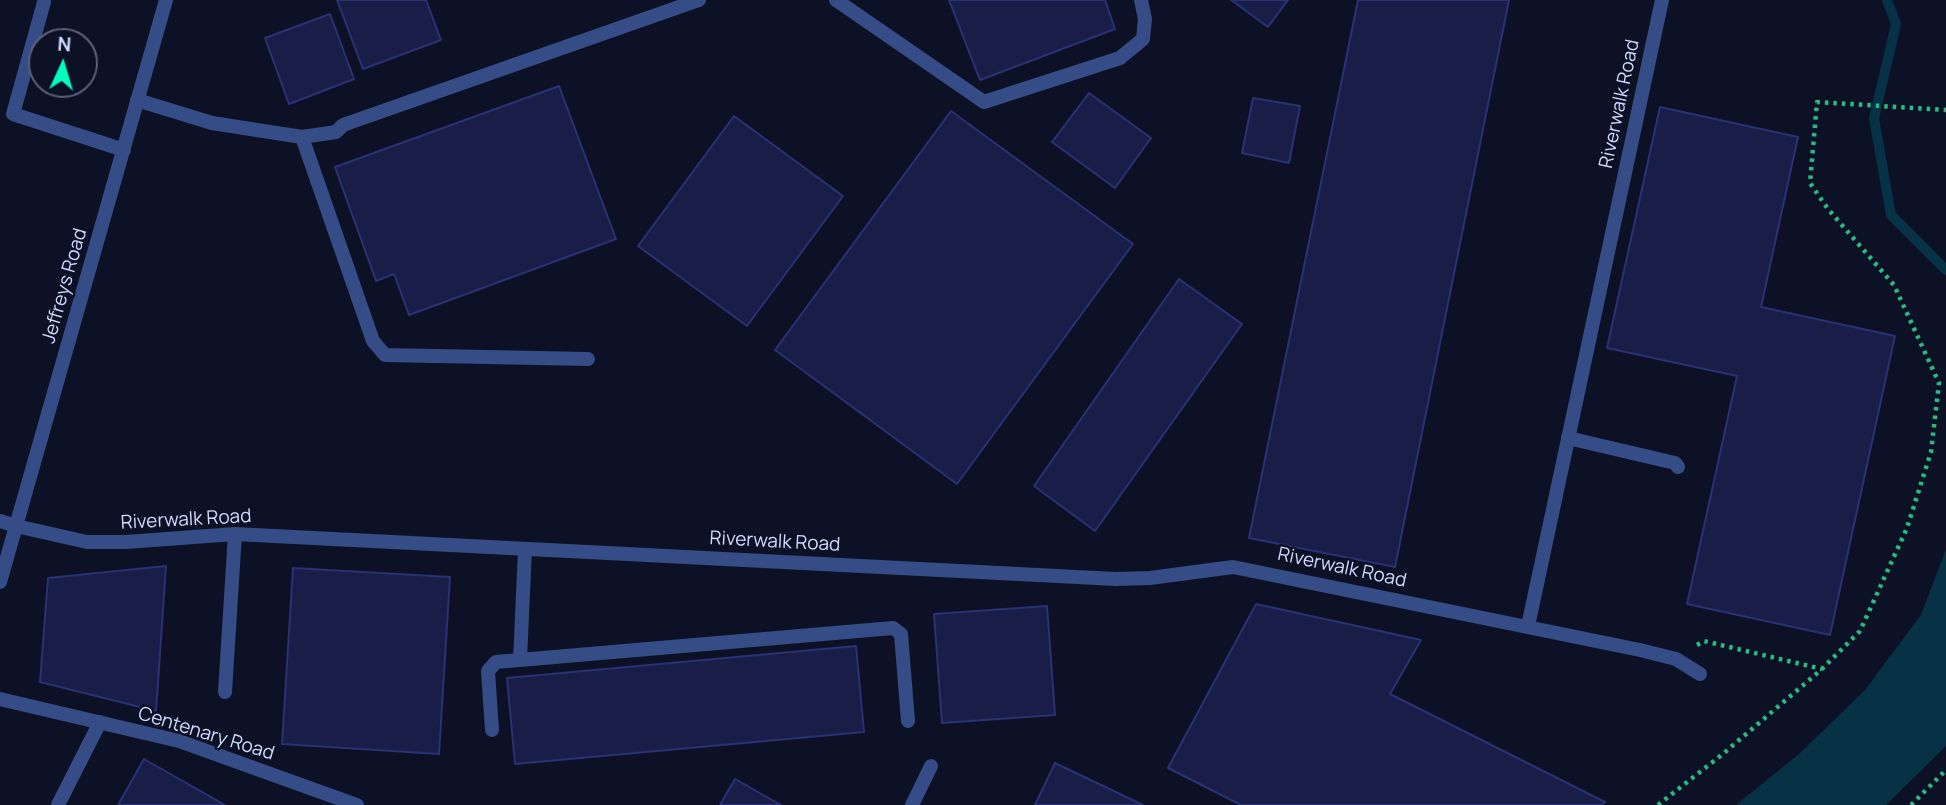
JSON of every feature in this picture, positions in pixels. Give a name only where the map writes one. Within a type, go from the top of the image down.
[{"type":"street","name":"Jeffreys Road","points":[[0,582],[166,0]]},
{"type":"street","points":[[137,100],[212,123],[302,137],[336,132],[343,125],[699,0]]},
{"type":"street","points":[[836,0],[984,102],[1120,58],[1143,39],[1141,0]]},
{"type":"street","name":"Riverwalk Road","points":[[1528,626],[1662,0]]},
{"type":"street","points":[[44,2],[13,114],[124,150]]},
{"type":"street","points":[[302,137],[373,341],[385,355],[587,359]]},
{"type":"street","points":[[1568,438],[1675,463],[1678,467]]},
{"type":"street","name":"Riverwalk Road","points":[[0,521],[87,542],[126,542],[235,534],[1116,579],[1150,578],[1233,567],[1528,626],[1676,659],[1700,674]]},
{"type":"street","points":[[225,692],[235,534]]},
{"type":"street","points":[[520,660],[526,549]]},
{"type":"street","points":[[492,730],[488,671],[496,662],[893,628],[901,634],[908,721]]},
{"type":"street","name":"Centenary Road","points":[[0,699],[179,741],[357,805]]},
{"type":"street","points":[[58,805],[100,722]]},
{"type":"street","points":[[912,805],[931,766]]},
{"type":"path","points":[[1658,805],[1724,753],[1822,669],[1860,631],[1907,528],[1931,452],[1939,383],[1894,285],[1828,209],[1810,183],[1817,102],[1946,110]]},
{"type":"path","points":[[1676,659],[1704,641],[1822,669]]},
{"type":"path","points":[[1911,805],[1946,770]]},
{"type":"water","points":[[1946,549],[1946,746],[1886,805],[1736,805],[1799,754],[1865,690],[1921,615]]},
{"type":"building","points":[[337,0],[426,0],[441,40],[363,69]]},
{"type":"building","points":[[949,0],[1105,0],[1115,29],[980,80]]},
{"type":"building","points":[[1231,0],[1288,0],[1268,27]]},
{"type":"building","points":[[1358,0],[1509,0],[1395,567],[1249,538]]},
{"type":"building","points":[[330,14],[354,79],[289,104],[265,38]]},
{"type":"building","points":[[559,86],[616,239],[409,315],[394,274],[376,281],[335,167]]},
{"type":"building","points":[[1089,93],[1151,138],[1115,188],[1052,142]]},
{"type":"building","points":[[1253,98],[1300,106],[1289,163],[1242,153]]},
{"type":"building","points":[[1660,107],[1798,137],[1761,307],[1895,336],[1830,635],[1687,604],[1737,376],[1607,348]]},
{"type":"building","points":[[951,111],[1133,244],[957,484],[775,350]]},
{"type":"building","points":[[734,116],[843,196],[747,326],[638,246]]},
{"type":"building","points":[[1179,279],[1242,324],[1095,531],[1034,486]]},
{"type":"building","points":[[166,566],[156,711],[40,682],[48,578]]},
{"type":"building","points":[[293,568],[450,577],[439,754],[282,744]]},
{"type":"building","points":[[1256,604],[1421,640],[1390,694],[1605,802],[1602,805],[1241,805],[1168,768]]},
{"type":"building","points":[[1047,606],[1055,715],[942,723],[934,614]]},
{"type":"building","points":[[856,646],[864,732],[515,764],[507,678]]},
{"type":"building","points":[[144,759],[225,805],[118,805]]},
{"type":"building","points":[[1055,763],[1143,805],[1035,805]]},
{"type":"building","points":[[735,779],[781,805],[720,805]]},
{"type":"waterway","points":[[1887,0],[1896,24],[1874,118],[1891,215],[1946,270]]}]
